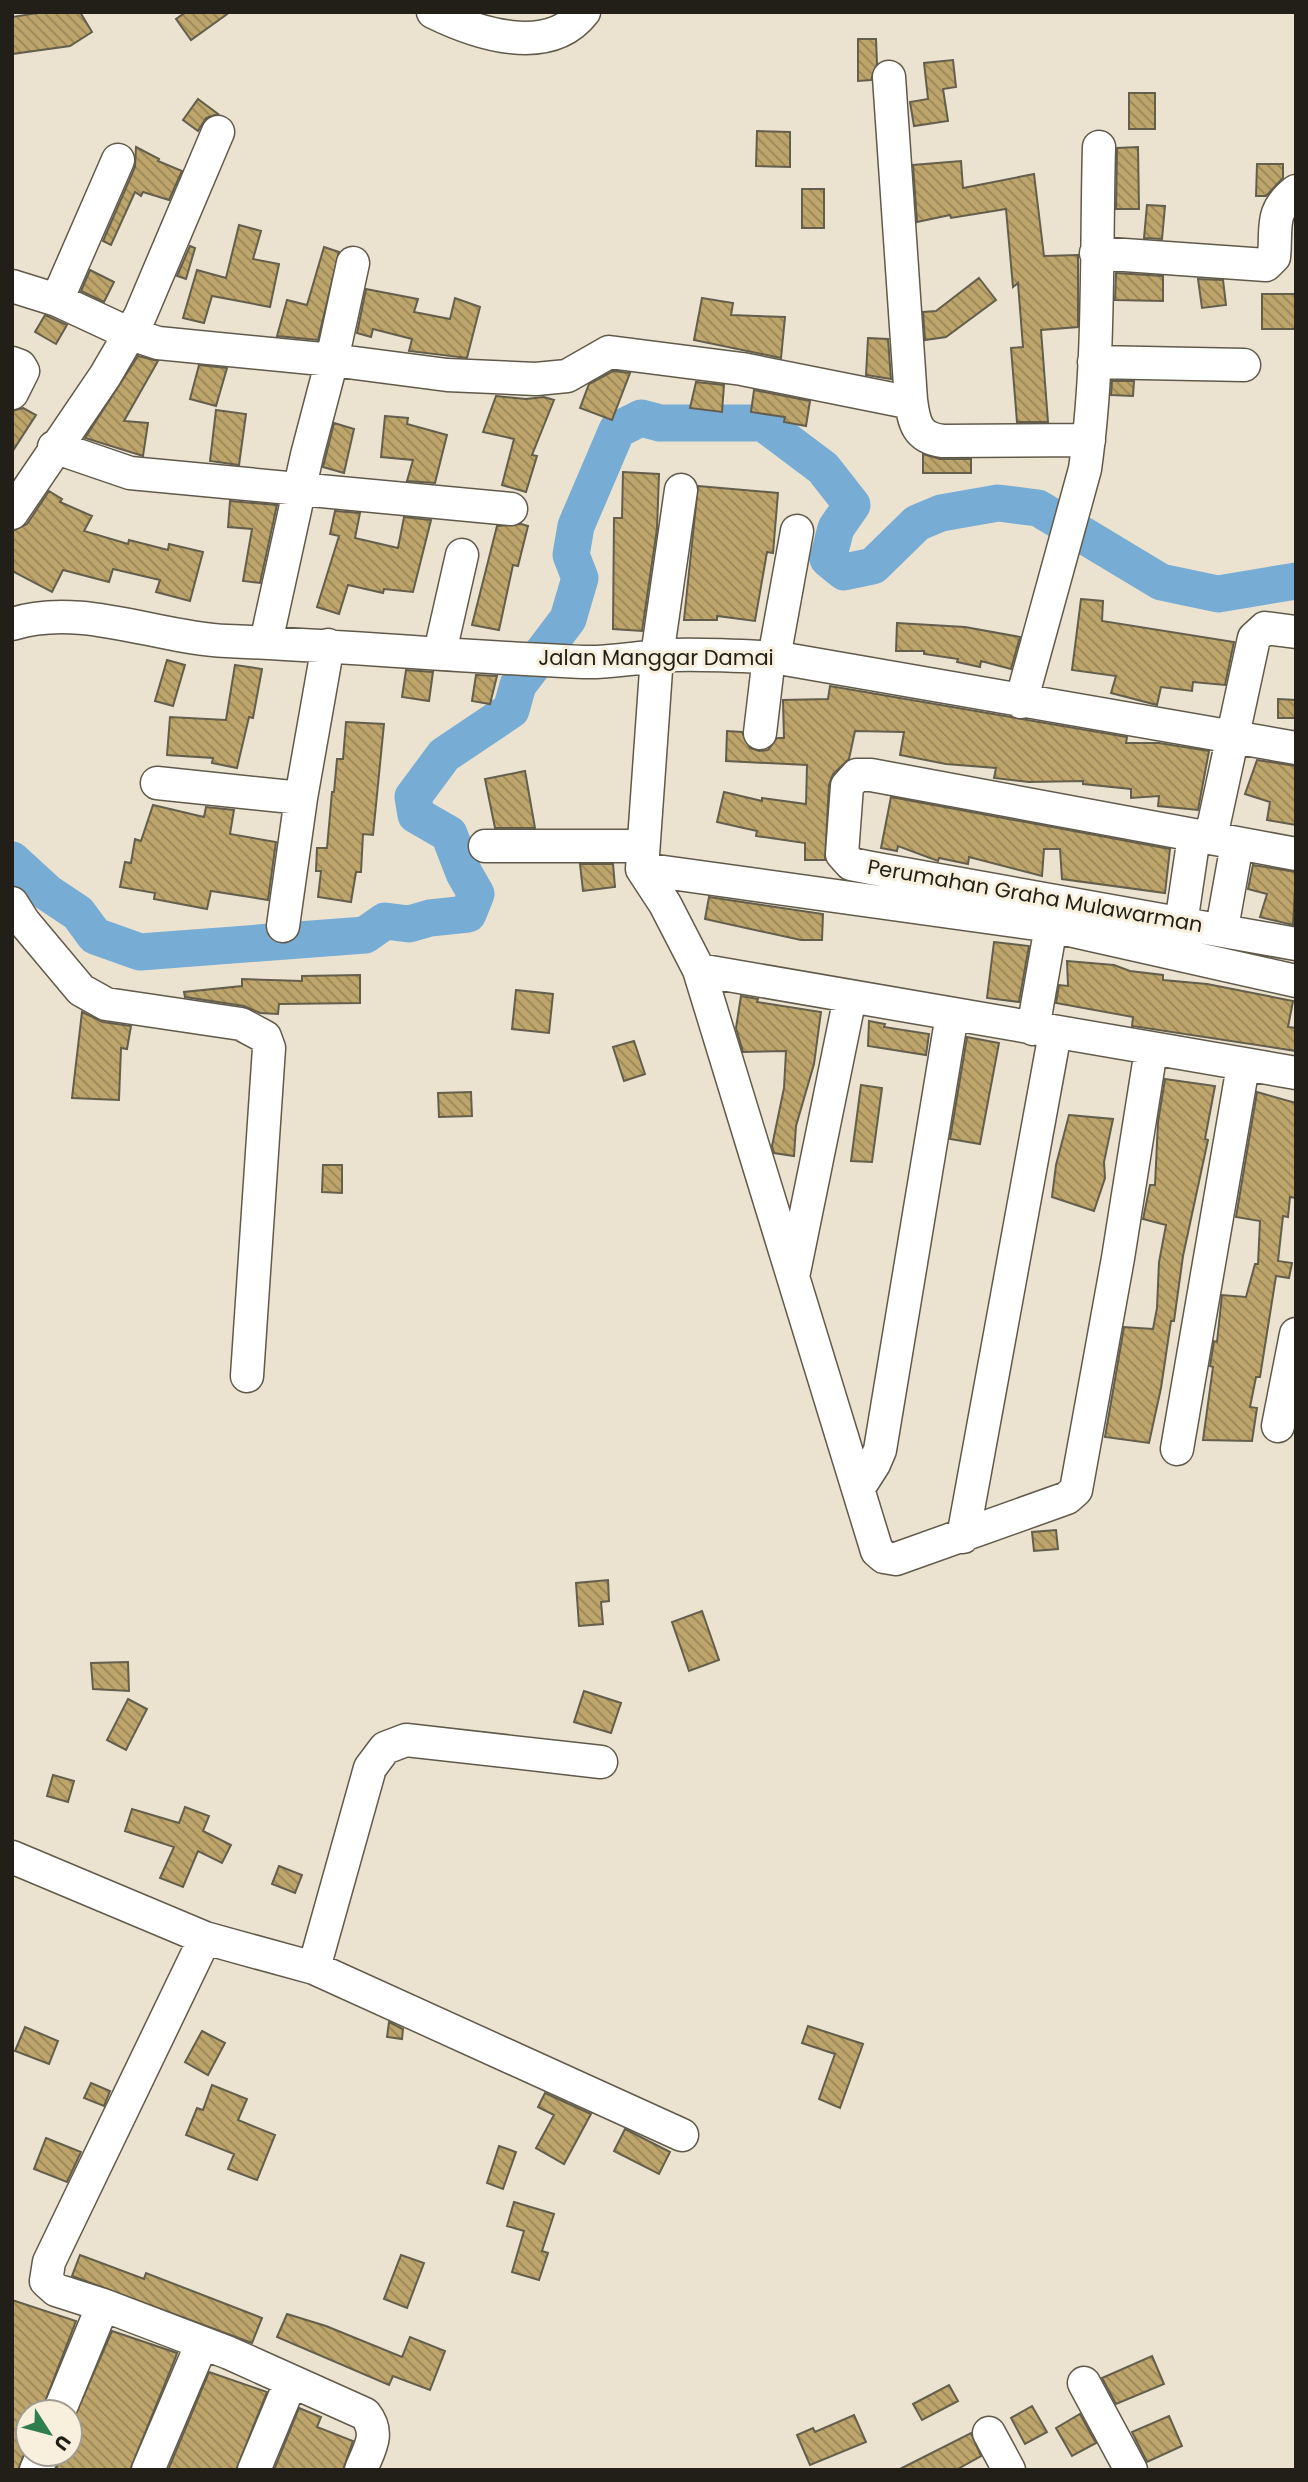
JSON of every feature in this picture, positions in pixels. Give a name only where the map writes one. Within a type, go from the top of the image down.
[{"type":"street","points":[[433,12],[496,35],[532,38],[561,31],[584,12]]},
{"type":"street","points":[[889,78],[911,400],[918,430],[933,440],[1087,454]]},
{"type":"street","points":[[12,513],[54,447],[105,376],[140,316],[218,132]]},
{"type":"street","points":[[1021,702],[1087,454],[1094,362],[1099,147]]},
{"type":"street","points":[[57,300],[118,160]]},
{"type":"street","points":[[1097,253],[1266,265],[1274,257],[1278,209],[1296,191]]},
{"type":"street","points":[[266,642],[353,263]]},
{"type":"street","points":[[12,286],[57,300],[158,344],[447,374],[537,379],[567,376],[609,352],[742,369],[902,401],[911,400]]},
{"type":"street","points":[[1094,362],[1244,365]]},
{"type":"street","points":[[12,363],[20,366],[23,371],[12,393]]},
{"type":"street","points":[[54,447],[130,473],[511,509]]},
{"type":"street","points":[[681,490],[657,656],[642,857],[699,970],[877,1551],[884,1557],[896,1559],[963,1537],[1067,1498],[1076,1490],[1152,1050]]},
{"type":"street","points":[[760,733],[771,658],[797,531]]},
{"type":"street","points":[[440,652],[462,555]]},
{"type":"street","name":"Jalan Manggar Damai","points":[[12,624],[51,616],[102,620],[188,638],[586,662],[657,656],[741,654],[1296,748]]},
{"type":"street","points":[[1181,924],[1214,839],[1254,638],[1265,628],[1296,632]]},
{"type":"street","points":[[283,926],[301,799],[328,645]]},
{"type":"street","name":"Perumahan Graha Mulawarman","points":[[1296,854],[871,775],[857,775],[847,786],[842,854],[851,864],[1181,924],[1222,928],[1296,944]]},
{"type":"street","points":[[157,783],[301,799]]},
{"type":"street","points":[[1214,839],[1222,928]]},
{"type":"street","points":[[485,846],[642,857],[1051,926],[1296,981]]},
{"type":"street","points":[[12,903],[24,922],[81,990],[106,1004],[241,1024],[265,1037],[269,1048],[247,1376]]},
{"type":"street","points":[[963,1537],[1044,1031],[1051,926]]},
{"type":"street","points":[[699,970],[1243,1066],[1296,1073]]},
{"type":"street","points":[[792,1279],[850,997]]},
{"type":"street","points":[[858,1489],[880,1450],[952,1015]]},
{"type":"street","points":[[1177,1449],[1243,1066]]},
{"type":"street","points":[[1278,1426],[1296,1334]]},
{"type":"street","points":[[314,1968],[370,1768],[385,1748],[406,1740],[601,1762]]},
{"type":"street","points":[[12,1857],[205,1938],[314,1968],[682,2135]]},
{"type":"street","points":[[205,1938],[49,2262],[46,2281],[56,2290],[202,2343],[365,2414],[374,2425],[374,2437],[361,2470]]},
{"type":"street","points":[[66,2398],[103,2305]]},
{"type":"street","points":[[148,2470],[202,2343]]},
{"type":"street","points":[[254,2470],[291,2381]]},
{"type":"street","points":[[1084,2383],[1131,2470]]},
{"type":"street","points":[[989,2433],[1009,2470]]},
{"type":"building","points":[[44,12],[80,12],[92,32],[70,46],[12,54],[12,17]]},
{"type":"building","points":[[186,12],[230,12],[191,40],[176,19]]},
{"type":"building","points":[[858,39],[876,39],[877,64],[871,80],[858,81]]},
{"type":"building","points":[[953,60],[956,87],[943,89],[948,121],[914,126],[910,102],[928,99],[924,63]]},
{"type":"building","points":[[1129,93],[1155,93],[1155,129],[1129,129]]},
{"type":"building","points":[[198,99],[218,114],[206,118],[198,131],[183,120]]},
{"type":"building","points":[[757,131],[790,132],[790,167],[756,166]]},
{"type":"building","points":[[136,147],[159,159],[158,161],[182,171],[169,200],[143,192],[141,196],[135,192],[111,245],[103,241],[135,167]]},
{"type":"building","points":[[1138,147],[1139,209],[1116,209],[1117,148]]},
{"type":"building","points":[[961,161],[963,188],[1034,174],[1044,256],[1078,255],[1078,327],[1041,330],[1048,422],[1017,422],[1011,348],[1023,347],[1018,283],[1013,287],[1006,209],[951,218],[950,215],[917,222],[913,165]]},
{"type":"building","points":[[1257,164],[1283,164],[1283,178],[1266,196],[1256,196]]},
{"type":"building","points":[[802,189],[824,189],[824,228],[802,228]]},
{"type":"building","points":[[1147,205],[1165,206],[1162,239],[1144,238]]},
{"type":"building","points":[[239,225],[261,231],[253,259],[279,264],[270,307],[212,296],[204,323],[183,318],[197,270],[226,278]]},
{"type":"building","points":[[190,246],[195,248],[186,279],[177,276]]},
{"type":"building","points":[[324,247],[339,252],[318,340],[277,336],[287,300],[307,305]]},
{"type":"building","points":[[90,270],[114,282],[104,302],[81,291]]},
{"type":"building","points":[[1116,273],[1163,276],[1163,301],[1115,300]]},
{"type":"building","points":[[979,278],[996,300],[946,337],[925,340],[923,312],[936,311]]},
{"type":"building","points":[[1198,279],[1223,280],[1226,305],[1202,308]]},
{"type":"building","points":[[366,289],[418,299],[414,312],[450,319],[455,298],[480,307],[467,358],[409,351],[412,339],[373,329],[371,337],[357,333]]},
{"type":"building","points":[[1262,294],[1296,294],[1296,329],[1262,329]]},
{"type":"building","points":[[702,298],[733,303],[731,315],[785,317],[781,358],[694,340]]},
{"type":"building","points":[[45,315],[67,325],[56,344],[35,332]]},
{"type":"building","points":[[868,338],[888,339],[891,379],[866,375]]},
{"type":"building","points":[[138,356],[158,361],[124,421],[148,423],[143,456],[85,438]]},
{"type":"building","points":[[199,365],[227,368],[216,406],[190,399]]},
{"type":"building","points":[[613,371],[630,373],[612,420],[580,408],[589,384]]},
{"type":"building","points":[[1112,381],[1134,381],[1133,396],[1111,395]]},
{"type":"building","points":[[696,382],[724,385],[722,412],[690,408]]},
{"type":"building","points":[[754,390],[810,401],[806,426],[784,422],[785,417],[751,412]]},
{"type":"building","points":[[496,396],[526,399],[544,397],[554,400],[532,455],[537,456],[526,492],[502,485],[514,439],[483,432]]},
{"type":"building","points":[[23,408],[36,415],[12,452],[12,411]]},
{"type":"building","points":[[216,410],[246,414],[239,465],[210,461]]},
{"type":"building","points":[[385,416],[408,418],[407,424],[447,435],[435,483],[407,481],[413,460],[381,457]]},
{"type":"building","points":[[334,423],[354,429],[344,473],[323,467]]},
{"type":"building","points":[[923,454],[940,459],[971,459],[971,473],[923,473]]},
{"type":"building","points":[[623,472],[659,474],[657,529],[642,631],[613,629],[614,518],[622,518]]},
{"type":"building","points":[[698,486],[778,493],[773,553],[767,552],[755,621],[717,616],[717,620],[684,620]]},
{"type":"building","points":[[49,491],[62,499],[60,502],[92,516],[84,531],[128,544],[129,540],[168,550],[169,544],[203,552],[190,601],[156,592],[160,580],[113,569],[109,582],[63,570],[52,592],[12,571],[12,531],[27,524]]},
{"type":"building","points":[[230,501],[277,505],[260,583],[243,581],[252,529],[228,527]]},
{"type":"building","points":[[335,511],[360,513],[355,538],[398,548],[404,517],[431,520],[413,592],[384,589],[383,593],[348,585],[339,614],[317,607],[339,536],[330,534]]},
{"type":"building","points":[[497,526],[528,526],[518,566],[513,565],[499,630],[472,625]]},
{"type":"building","points":[[1081,599],[1103,601],[1102,621],[1234,642],[1225,685],[1193,682],[1192,691],[1161,687],[1157,705],[1111,693],[1116,676],[1072,670]]},
{"type":"building","points":[[897,623],[965,627],[1020,637],[1011,669],[981,661],[980,667],[957,662],[958,659],[924,654],[924,651],[896,651]]},
{"type":"building","points":[[167,660],[185,665],[173,706],[155,701]]},
{"type":"building","points":[[235,665],[262,669],[253,718],[249,717],[237,768],[212,763],[213,758],[167,755],[170,717],[226,720]]},
{"type":"building","points":[[406,670],[433,672],[429,701],[402,697]]},
{"type":"building","points":[[476,675],[497,676],[490,704],[472,701]]},
{"type":"building","points":[[830,686],[1127,737],[1126,743],[1159,743],[1209,751],[1198,810],[1158,806],[1159,796],[1131,798],[1131,789],[1083,784],[1083,781],[1029,782],[994,778],[996,768],[946,764],[900,755],[904,732],[855,731],[849,759],[833,774],[829,785],[825,860],[805,860],[805,843],[756,836],[757,831],[717,822],[724,792],[762,801],[762,798],[806,804],[807,765],[726,761],[727,731],[742,732],[750,748],[768,750],[777,738],[784,738],[783,700],[828,699]]},
{"type":"building","points":[[1278,699],[1296,700],[1296,718],[1278,718]]},
{"type":"building","points":[[346,722],[384,724],[373,835],[363,834],[361,872],[356,872],[351,902],[318,897],[321,871],[316,871],[317,848],[327,848],[332,792],[337,759],[343,759]]},
{"type":"building","points":[[1257,760],[1296,766],[1296,825],[1267,820],[1270,802],[1245,794]]},
{"type":"building","points":[[525,771],[535,828],[495,828],[485,779]]},
{"type":"building","points":[[891,797],[1170,849],[1165,893],[1062,879],[1060,849],[1044,849],[1042,876],[969,857],[968,864],[939,858],[938,861],[898,846],[897,851],[881,848]]},
{"type":"building","points":[[153,805],[204,817],[206,807],[234,810],[230,834],[276,842],[268,900],[211,891],[207,909],[154,899],[155,893],[120,887],[125,862],[131,863],[135,839],[141,841]]},
{"type":"building","points":[[580,864],[613,864],[615,887],[583,891]]},
{"type":"building","points":[[1253,865],[1296,872],[1293,925],[1260,917],[1267,894],[1248,889]]},
{"type":"building","points":[[709,897],[823,914],[822,940],[801,940],[705,919]]},
{"type":"building","points":[[994,942],[1029,946],[1019,1002],[987,998]]},
{"type":"building","points":[[1067,961],[1114,965],[1130,971],[1163,975],[1163,980],[1207,984],[1293,1001],[1288,1027],[1296,1028],[1296,1051],[1132,1026],[1133,1017],[1056,1003],[1059,985],[1068,986]]},
{"type":"building","points":[[360,975],[360,1003],[279,1004],[278,1014],[260,1013],[244,1006],[185,997],[184,992],[242,986],[242,979],[302,981],[302,976]]},
{"type":"building","points":[[516,990],[553,994],[549,1033],[512,1029]]},
{"type":"building","points":[[741,996],[758,999],[757,1002],[821,1012],[814,1064],[796,1126],[794,1156],[774,1153],[772,1146],[784,1088],[786,1051],[743,1052],[736,1028]]},
{"type":"building","points":[[82,1012],[103,1022],[131,1026],[127,1049],[121,1048],[119,1100],[72,1098]]},
{"type":"building","points":[[869,1021],[885,1024],[884,1027],[929,1034],[926,1055],[868,1046]]},
{"type":"building","points":[[967,1037],[999,1043],[980,1144],[950,1139]]},
{"type":"building","points":[[634,1041],[645,1074],[624,1081],[613,1047]]},
{"type":"building","points":[[1165,1079],[1215,1086],[1205,1139],[1208,1140],[1183,1256],[1174,1321],[1171,1321],[1149,1443],[1105,1437],[1124,1327],[1153,1329],[1157,1308],[1159,1262],[1166,1225],[1143,1219],[1150,1185],[1155,1185],[1158,1122]]},
{"type":"building","points":[[861,1085],[882,1088],[872,1162],[851,1161]]},
{"type":"building","points":[[471,1092],[472,1116],[439,1117],[438,1093]]},
{"type":"building","points":[[1257,1092],[1296,1103],[1296,1198],[1290,1197],[1288,1217],[1283,1216],[1278,1261],[1292,1263],[1289,1278],[1276,1276],[1260,1377],[1256,1377],[1250,1407],[1257,1408],[1252,1441],[1203,1440],[1213,1367],[1210,1366],[1214,1341],[1217,1342],[1222,1295],[1246,1297],[1255,1264],[1258,1264],[1260,1221],[1236,1217]]},
{"type":"building","points":[[1069,1115],[1113,1119],[1104,1162],[1105,1178],[1094,1211],[1052,1197],[1056,1165]]},
{"type":"building","points":[[323,1165],[342,1165],[342,1193],[322,1192]]},
{"type":"building","points":[[1056,1530],[1058,1549],[1034,1551],[1032,1532]]},
{"type":"building","points":[[608,1580],[609,1601],[601,1602],[603,1624],[579,1626],[576,1583]]},
{"type":"building","points":[[702,1611],[719,1660],[689,1671],[672,1622]]},
{"type":"building","points":[[128,1662],[129,1691],[93,1689],[91,1663]]},
{"type":"building","points":[[584,1691],[621,1703],[611,1733],[574,1722]]},
{"type":"building","points":[[128,1699],[147,1709],[126,1750],[107,1740]]},
{"type":"building","points":[[53,1775],[74,1781],[68,1802],[47,1796]]},
{"type":"building","points":[[185,1807],[209,1816],[203,1831],[231,1845],[222,1863],[198,1851],[183,1887],[160,1878],[174,1847],[125,1831],[132,1809],[179,1823]]},
{"type":"building","points":[[279,1866],[302,1875],[295,1893],[272,1884]]},
{"type":"building","points":[[389,2022],[403,2029],[402,2039],[387,2037]]},
{"type":"building","points":[[808,2026],[863,2044],[840,2108],[819,2099],[835,2054],[802,2043]]},
{"type":"building","points":[[25,2027],[58,2041],[49,2064],[15,2051]]},
{"type":"building","points":[[202,2031],[225,2043],[208,2075],[185,2062]]},
{"type":"building","points":[[91,2083],[110,2091],[104,2106],[84,2098]]},
{"type":"building","points":[[212,2085],[247,2099],[238,2120],[275,2135],[257,2180],[228,2169],[234,2154],[186,2135],[197,2108],[203,2110]]},
{"type":"building","points":[[545,2093],[591,2114],[564,2164],[536,2148],[554,2115],[538,2107]]},
{"type":"building","points":[[625,2129],[670,2152],[659,2174],[614,2151]]},
{"type":"building","points":[[46,2138],[81,2152],[67,2182],[34,2169]]},
{"type":"building","points":[[499,2146],[516,2152],[503,2189],[487,2183]]},
{"type":"building","points":[[514,2202],[554,2214],[542,2251],[548,2253],[539,2280],[512,2272],[524,2231],[507,2226]]},
{"type":"building","points":[[80,2255],[144,2279],[146,2273],[262,2318],[252,2343],[72,2276]]},
{"type":"building","points":[[401,2255],[424,2263],[407,2308],[384,2299]]},
{"type":"building","points":[[12,2300],[76,2321],[46,2398],[14,2398],[14,2468],[19,2468],[12,2470]]},
{"type":"building","points":[[287,2314],[326,2326],[402,2357],[410,2337],[445,2351],[430,2390],[393,2376],[389,2385],[277,2337]]},
{"type":"building","points":[[112,2331],[177,2353],[130,2470],[56,2470],[84,2468],[83,2398]]},
{"type":"building","points":[[1152,2356],[1164,2384],[1116,2404],[1102,2378]]},
{"type":"building","points":[[209,2372],[267,2392],[236,2470],[168,2470]]},
{"type":"building","points":[[949,2385],[958,2401],[922,2420],[913,2404]]},
{"type":"building","points":[[1032,2406],[1047,2432],[1025,2444],[1011,2418]]},
{"type":"building","points":[[299,2408],[321,2417],[317,2427],[353,2441],[343,2470],[274,2470]]},
{"type":"building","points":[[1080,2414],[1096,2443],[1072,2456],[1056,2428]]},
{"type":"building","points":[[854,2415],[866,2442],[810,2465],[797,2435],[813,2428],[815,2432]]},
{"type":"building","points":[[1169,2416],[1182,2446],[1147,2462],[1132,2432]]},
{"type":"building","points":[[971,2433],[981,2456],[956,2470],[898,2470]]},
{"type":"waterway","points":[[12,860],[48,893],[78,913],[95,936],[140,952],[365,935],[385,921],[409,924],[430,918],[468,914],[476,894],[464,873],[449,834],[416,815],[413,797],[444,755],[511,710],[518,685],[568,619],[580,578],[571,555],[576,526],[617,430],[641,418],[660,423],[763,423],[823,468],[852,505],[836,528],[828,559],[844,572],[873,566],[917,523],[941,513],[998,503],[1038,508],[1161,582],[1218,594],[1296,581]]}]
